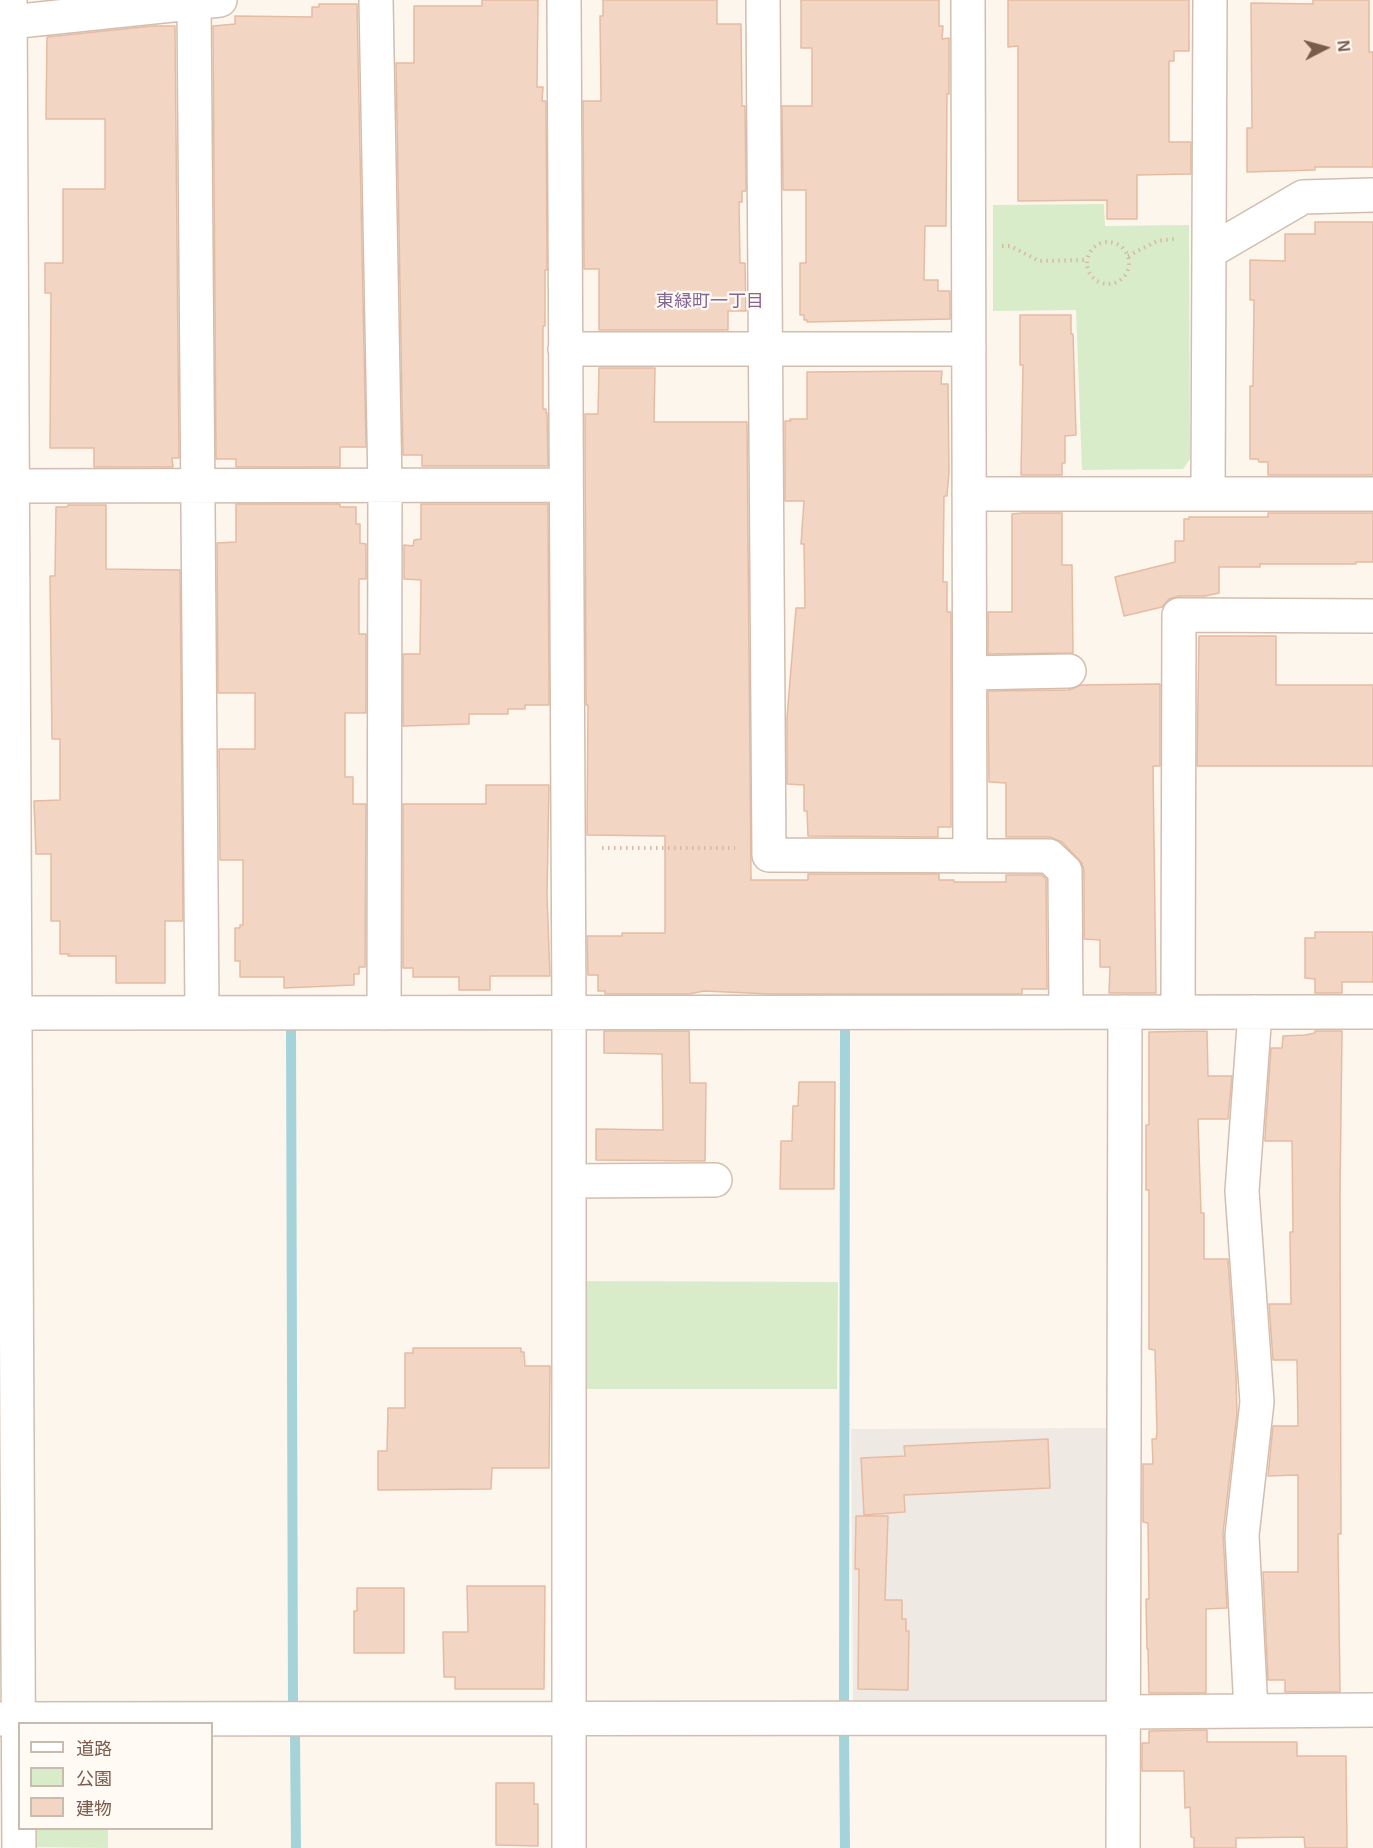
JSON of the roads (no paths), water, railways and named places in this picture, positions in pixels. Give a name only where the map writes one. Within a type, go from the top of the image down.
[{"type":"street","points":[[376,0],[385,486],[384,1013]]},
{"type":"street","points":[[564,0],[569,1181],[569,1848]]},
{"type":"street","points":[[763,0],[769,855],[1049,856],[1065,871],[1066,1012]]},
{"type":"street","points":[[968,0],[970,856]]},
{"type":"street","points":[[1208,494],[1210,0]]},
{"type":"street","points":[[19,1848],[10,1719],[6,486],[7,15],[207,1],[198,486],[202,1012]]},
{"type":"street","points":[[1209,244],[1303,197],[1373,195]]},
{"type":"street","points":[[565,349],[969,349]]},
{"type":"street","points":[[6,486],[565,485]]},
{"type":"street","points":[[969,494],[1373,494]]},
{"type":"street","points":[[1178,1012],[1179,615],[1373,616]]},
{"type":"street","points":[[970,673],[1069,671]]},
{"type":"street","points":[[7,1012],[1373,1012]]},
{"type":"street","points":[[1123,1848],[1125,1012]]},
{"type":"street","points":[[1251,1711],[1242,1535],[1257,1402],[1242,1191],[1255,1012]]},
{"type":"street","points":[[569,1181],[715,1180]]},
{"type":"street","points":[[10,1719],[569,1719],[1123,1715],[1373,1710]]},
{"type":"waterway","points":[[844,1702],[845,1025]]},
{"type":"waterway","points":[[291,1026],[293,1711]]},
{"type":"waterway","points":[[844,1732],[845,1848]]},
{"type":"waterway","points":[[295,1734],[296,1848]]},
{"type":"district","name":"東緑町一丁目","points":[[710,302]]}]
